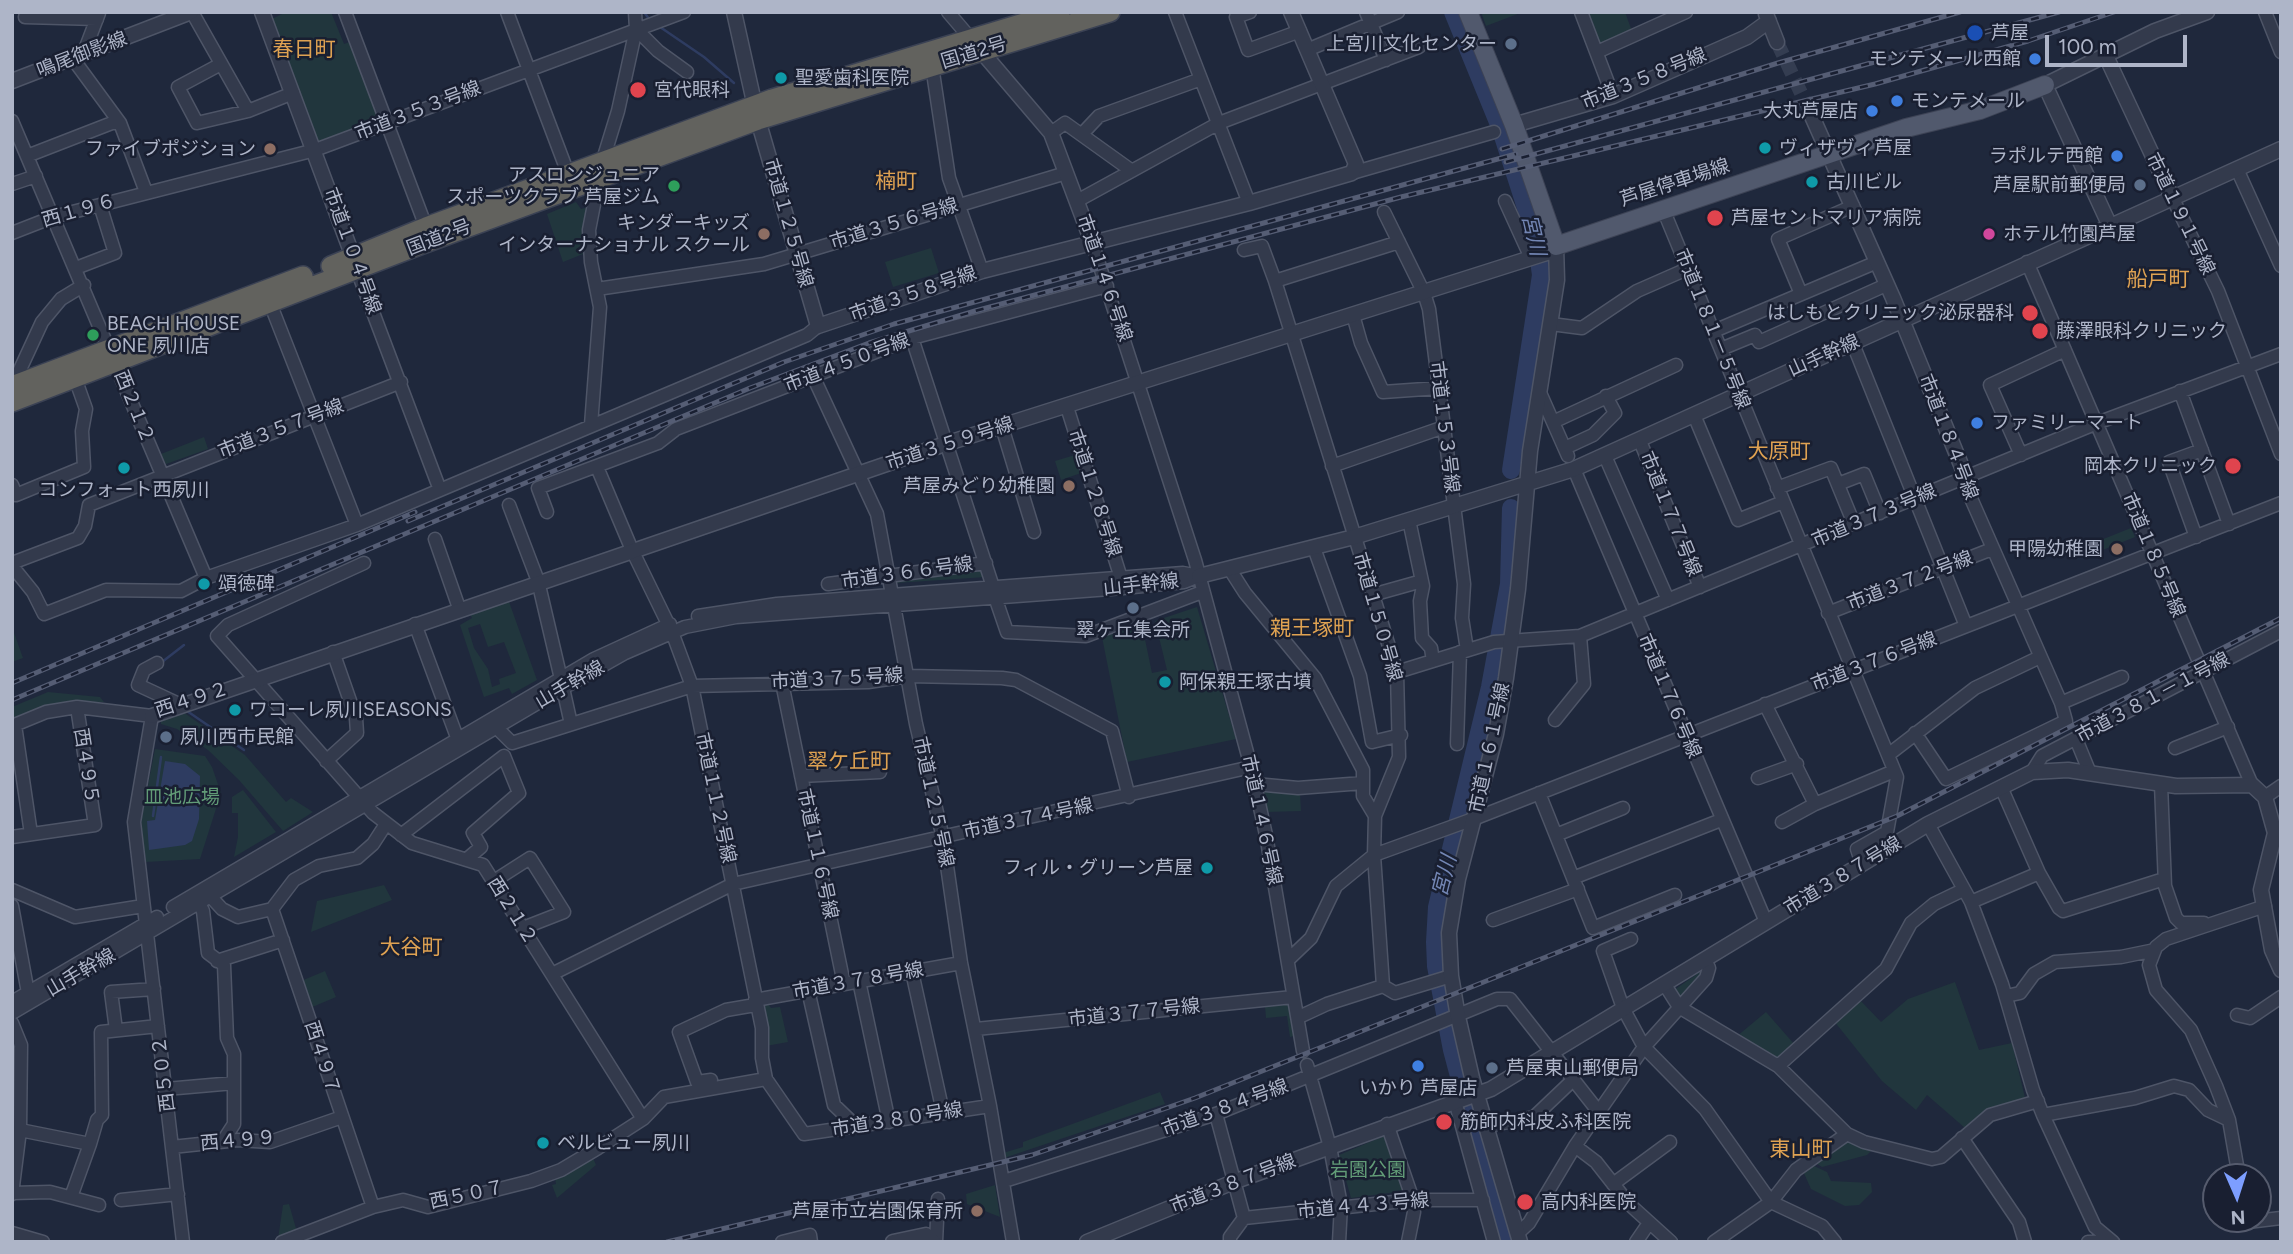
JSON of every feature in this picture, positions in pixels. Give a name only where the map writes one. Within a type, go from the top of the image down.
[{"type":"highway","name":"国道2号","points":[[756,113],[932,66],[1040,15],[1060,12]]},
{"type":"highway","name":"国道2号","points":[[12,402],[75,378],[113,356],[756,113],[976,45],[1110,12]]},
{"type":"highway","name":"国道2号","points":[[15,381],[113,356],[270,303],[426,227],[569,176],[600,171]]},
{"type":"main road","points":[[1468,12],[1514,125],[1545,253]]},
{"type":"main road","name":"芦屋停車場線","points":[[1545,253],[1663,209],[1906,128],[1980,110],[2045,85]]},
{"type":"street","name":"鳴尾御影線","points":[[12,81],[191,12]]},
{"type":"street","points":[[191,12],[248,111]]},
{"type":"street","name":"市道１０４号線","points":[[262,12],[316,150],[440,490]]},
{"type":"street","points":[[345,12],[426,227]]},
{"type":"street","points":[[508,12],[569,176]]},
{"type":"street","points":[[592,425],[600,307],[591,262],[589,230],[600,171],[618,111],[636,29],[635,12]]},
{"type":"street","name":"市道３５３号線","points":[[146,192],[316,150],[684,12]]},
{"type":"street","name":"市道１２５号線","points":[[734,12],[756,113],[818,326]]},
{"type":"street","name":"市道１４６号線","points":[[948,12],[1052,133],[1092,242],[1199,576],[1251,767],[1289,959],[1303,1051]]},
{"type":"street","points":[[1175,12],[1249,203]]},
{"type":"street","points":[[1250,12],[1236,17],[1248,50],[1300,31]]},
{"type":"street","points":[[1291,12],[1356,164],[1352,173]]},
{"type":"street","points":[[1307,50],[1368,18],[1398,12]]},
{"type":"street","points":[[1581,12],[1613,96]]},
{"type":"street","points":[[1597,52],[1665,17],[1686,12]]},
{"type":"street","points":[[2109,225],[2045,85],[2155,31],[2207,12]]},
{"type":"street","points":[[2265,12],[2281,52]]},
{"type":"street","points":[[25,17],[98,16],[78,57],[120,123],[146,192]]},
{"type":"street","points":[[1767,17],[1777,42]]},
{"type":"street","name":"市道３５８号線","points":[[1514,125],[1613,96],[1748,37],[1767,17]]},
{"type":"street","points":[[1368,18],[1386,60]]},
{"type":"street","points":[[636,29],[658,51],[687,72]]},
{"type":"street","points":[[1077,201],[1219,123],[1419,47]]},
{"type":"street","name":"市道１９１号線","points":[[2105,54],[2218,291],[2281,454]]},
{"type":"street","points":[[220,64],[178,87],[197,122],[248,111],[293,93]]},
{"type":"street","points":[[932,66],[956,204],[982,271]]},
{"type":"street","points":[[1083,133],[1099,116],[1201,79]]},
{"type":"street","name":"市道１８４号線","points":[[1811,114],[1903,321],[1966,477],[1966,487],[2016,607],[2062,704],[2066,721],[1946,779],[1915,733]]},
{"type":"street","name":"西２１２","points":[[12,121],[206,578]]},
{"type":"street","points":[[27,156],[112,123],[120,123]]},
{"type":"street","points":[[1052,133],[1065,123],[1083,133],[1132,171]]},
{"type":"street","name":"市道３５８号線","points":[[12,564],[33,592],[44,614],[106,590],[181,591],[206,578],[357,525],[807,335],[818,326],[982,271],[1249,203],[1494,132]]},
{"type":"street","name":"山手幹線","points":[[994,592],[1124,588],[1184,582],[1354,537],[1517,488],[1569,457],[1605,456],[1640,441],[2027,262],[2281,149]]},
{"type":"street","points":[[2237,169],[2281,265]]},
{"type":"street","name":"市道３５６号線","points":[[597,289],[764,264],[1066,173]]},
{"type":"street","points":[[12,184],[36,176]]},
{"type":"street","name":"西１９６","points":[[12,233],[54,217],[146,192]]},
{"type":"street","points":[[1505,201],[1545,253]]},
{"type":"street","points":[[76,268],[116,253],[100,205]]},
{"type":"street","points":[[1801,294],[1778,239],[1853,206]]},
{"type":"street","name":"市道１８１－５号線","points":[[1663,209],[1894,771],[1897,788],[1887,832],[1857,849],[1862,864]]},
{"type":"street","name":"市道１５３号線","points":[[1384,212],[1424,293],[1439,388],[1464,584],[1464,651],[1457,744]]},
{"type":"street","points":[[1275,281],[1399,242]]},
{"type":"street","name":"市道１５０号線","points":[[1244,250],[1262,246],[1275,281],[1397,672],[1401,735],[1399,757],[1376,816],[1374,855],[1384,986]]},
{"type":"street","name":"市道３５９号線","points":[[368,640],[948,443],[1545,253]]},
{"type":"street","name":"市道１６１号線","points":[[1519,1238],[1488,1126],[1464,1098],[1443,979],[1458,879],[1471,820],[1496,734],[1517,488],[1541,395],[1557,280],[1545,253]]},
{"type":"street","points":[[1714,331],[1877,262]]},
{"type":"street","name":"市道１８５号線","points":[[2027,262],[2252,785]]},
{"type":"street","points":[[1551,324],[1582,328],[1637,291],[1687,269]]},
{"type":"street","points":[[15,381],[42,322],[61,299],[83,285]]},
{"type":"street","points":[[1721,349],[1755,335],[1759,342],[1886,285]]},
{"type":"street","name":"市道４５０号線","points":[[547,512],[538,488],[658,443],[676,429],[748,403],[812,374],[912,338],[1107,286]]},
{"type":"street","points":[[270,303],[357,525]]},
{"type":"street","points":[[1353,315],[1361,343],[1383,392],[1439,388]]},
{"type":"street","points":[[912,338],[1007,632],[1086,636],[1202,592]]},
{"type":"street","points":[[1853,344],[1966,626]]},
{"type":"street","points":[[2021,454],[1990,385],[2065,350]]},
{"type":"street","name":"市道３７３号線","points":[[1397,672],[1502,641],[1580,636],[2097,423],[2281,354]]},
{"type":"street","points":[[1553,422],[1676,365]]},
{"type":"street","name":"市道１２５号線","points":[[812,374],[877,514],[918,735],[943,838],[961,963],[976,1030],[1013,1242]]},
{"type":"street","points":[[12,485],[16,495],[84,467],[82,430],[86,409],[75,378]]},
{"type":"street","name":"市道３５７号線","points":[[12,564],[78,538],[85,526],[89,505],[161,474],[401,382]]},
{"type":"street","points":[[2180,391],[2228,524]]},
{"type":"street","name":"市道１７６号線","points":[[1541,395],[1766,922]]},
{"type":"street","points":[[1569,457],[1615,413],[1606,396]]},
{"type":"street","name":"市道１２８号線","points":[[1067,407],[1121,578]]},
{"type":"street","points":[[1694,415],[1738,520],[1783,502]]},
{"type":"street","points":[[1002,427],[1034,532]]},
{"type":"street","points":[[1332,466],[1444,427]]},
{"type":"street","name":"市道１７７号線","points":[[1640,441],[1700,587]]},
{"type":"street","points":[[2196,537],[2169,462],[2202,450]]},
{"type":"street","points":[[1605,456],[1668,600]]},
{"type":"street","name":"市道１１２号線","points":[[597,467],[632,550],[670,628],[692,686],[762,1028],[762,1058],[766,1080],[804,1134]]},
{"type":"street","points":[[1777,488],[1829,467],[1854,524]]},
{"type":"street","points":[[1838,484],[1864,474],[1880,513]]},
{"type":"street","name":"市道３７６号線","points":[[1374,855],[1471,820],[2281,503]]},
{"type":"street","points":[[509,505],[537,581],[571,724]]},
{"type":"street","points":[[1409,520],[1422,581],[1422,638],[1431,648],[1433,661]]},
{"type":"street","points":[[435,539],[459,608]]},
{"type":"street","points":[[1314,548],[1360,676],[1372,742],[1401,735]]},
{"type":"street","name":"市道３７２号線","points":[[1828,613],[1992,549]]},
{"type":"street","name":"西２１２","points":[[364,563],[228,625],[217,636],[362,803],[386,824],[412,843],[483,865],[643,1119]]},
{"type":"street","name":"市道３６６号線","points":[[828,584],[887,574],[986,563]]},
{"type":"street","points":[[1229,568],[1245,593],[1315,678],[1363,770],[1363,796],[1376,816]]},
{"type":"street","name":"山手幹線","points":[[12,1013],[146,929],[497,728],[625,643],[745,608],[994,592],[1183,573],[1199,576]]},
{"type":"street","points":[[1372,595],[1422,581]]},
{"type":"street","points":[[415,624],[458,740]]},
{"type":"street","name":"市道３８１－１号線","points":[[2032,772],[2042,756],[2281,631]]},
{"type":"street","points":[[1555,720],[1584,684],[1580,636]]},
{"type":"street","name":"西４９２","points":[[14,725],[46,712],[77,707],[152,716],[368,640]]},
{"type":"street","points":[[326,761],[357,733],[356,718],[333,652]]},
{"type":"street","points":[[1888,755],[1975,688],[2040,657]]},
{"type":"street","points":[[157,663],[144,670],[138,685],[181,705]]},
{"type":"street","name":"市道３７５号線","points":[[497,728],[512,743],[692,686],[868,682],[909,676],[1016,680],[1112,731],[1129,797]]},
{"type":"street","points":[[2062,704],[2122,677]]},
{"type":"street","name":"山手幹線","points":[[12,1002],[204,899],[362,803],[458,740],[562,683]]},
{"type":"street","name":"市道１１６号線","points":[[782,683],[844,984]]},
{"type":"street","points":[[1765,704],[1815,804]]},
{"type":"street","name":"西４９５","points":[[12,837],[95,825],[77,707]]},
{"type":"street","name":"西５０２","points":[[152,716],[134,822],[183,1242]]},
{"type":"street","points":[[14,725],[31,834]]},
{"type":"street","points":[[2175,748],[2228,727]]},
{"type":"street","points":[[2076,739],[2090,773]]},
{"type":"street","points":[[401,835],[504,757],[519,793],[473,833],[481,847],[467,859]]},
{"type":"street","points":[[1758,778],[1797,764]]},
{"type":"street","name":"市道３７４号線","points":[[552,974],[733,884],[1129,797],[1251,767]]},
{"type":"street","name":"市道３８７号線","points":[[1087,1242],[1236,1181],[1464,1098],[1552,1051],[1665,985],[1928,824],[2032,772],[2068,770],[2195,788],[2252,785]]},
{"type":"street","points":[[1782,822],[1815,804],[1894,771]]},
{"type":"street","points":[[801,776],[880,772]]},
{"type":"street","points":[[1255,784],[1298,788],[1363,783]]},
{"type":"street","points":[[2161,784],[2164,879],[2176,918],[2181,922],[2203,922],[2207,926]]},
{"type":"street","points":[[2252,785],[2265,797],[2275,833],[2261,890],[2272,950],[2281,970]]},
{"type":"street","points":[[2265,797],[2281,786]]},
{"type":"street","points":[[2001,787],[2039,873],[2063,911],[2164,879]]},
{"type":"street","points":[[1539,793],[1593,928],[1675,895]]},
{"type":"street","points":[[1556,835],[1623,808]]},
{"type":"street","points":[[1493,920],[1721,820]]},
{"type":"street","points":[[223,1141],[234,1124],[234,1054],[227,1038],[224,965],[208,953],[204,899],[238,917],[272,909],[294,880],[319,866],[357,858],[373,844],[386,824]]},
{"type":"street","points":[[1928,824],[1971,902],[2006,996],[2043,1115],[2095,1227],[2112,1241]]},
{"type":"street","points":[[1289,959],[1311,938],[1336,886],[1374,855]]},
{"type":"street","points":[[494,881],[530,858],[564,912],[523,928]]},
{"type":"street","points":[[1971,902],[2039,873]]},
{"type":"street","points":[[12,890],[75,916],[143,906]]},
{"type":"street","points":[[1778,1066],[1886,968],[1911,923],[1934,904],[1963,890]]},
{"type":"street","points":[[12,906],[15,939],[28,993]]},
{"type":"street","points":[[2237,1163],[2229,1120],[2191,1030],[2156,990],[2149,965],[2155,950],[2165,939],[2265,906]]},
{"type":"street","name":"西４９７","points":[[272,909],[373,1207]]},
{"type":"street","points":[[1630,939],[1603,951],[1623,1008],[1644,1047],[1705,1109],[1771,1202],[1822,1226],[1835,1242]]},
{"type":"street","points":[[217,961],[283,940]]},
{"type":"street","points":[[2006,996],[2020,993],[2034,974],[2055,962],[2121,957],[2155,950]]},
{"type":"street","points":[[1519,1238],[1575,1146],[1644,1047],[1706,978],[1709,968],[1705,959]]},
{"type":"street","name":"市道３７８号線","points":[[766,1080],[744,1076],[697,1082],[679,1032],[726,1010],[755,1002],[961,963]]},
{"type":"street","points":[[912,972],[943,1112]]},
{"type":"street","points":[[1298,1017],[1327,1004],[1384,986],[1395,993],[1443,979]]},
{"type":"street","points":[[859,981],[889,1122]]},
{"type":"street","points":[[1665,985],[1679,1006],[1778,1066],[1847,1133],[1864,1142],[1932,1159],[1941,1157],[1990,1115],[2038,1101]]},
{"type":"street","points":[[116,1030],[111,992],[154,989]]},
{"type":"street","points":[[808,990],[834,1105],[857,1127]]},
{"type":"street","name":"市道３７７号線","points":[[976,1030],[1293,998]]},
{"type":"street","points":[[2237,1015],[2250,1018],[2281,998]]},
{"type":"street","name":"市道３８４号線","points":[[1004,1181],[1216,1114],[1309,1071],[1450,1021],[1497,999],[1510,999],[1552,1051]]},
{"type":"street","points":[[12,1023],[16,1046],[20,1130],[12,1194],[50,1192],[99,1205]]},
{"type":"street","points":[[71,1197],[97,1120],[102,1115],[101,1032],[158,1026]]},
{"type":"street","points":[[1552,1051],[1598,1111]]},
{"type":"street","points":[[1309,1071],[1330,1147],[1341,1205],[1339,1242]]},
{"type":"street","points":[[1488,1126],[1534,1116],[1574,1079]]},
{"type":"street","name":"西５０７","points":[[282,1242],[373,1207],[403,1200],[428,1207],[531,1181],[561,1170],[643,1119],[664,1097],[766,1080]]},
{"type":"street","points":[[166,1089],[234,1083]]},
{"type":"street","points":[[2043,1115],[2136,1098],[2174,1086],[2189,1090],[2208,1110],[2229,1120]]},
{"type":"street","points":[[1464,1098],[1483,1200],[1494,1242]]},
{"type":"street","name":"市道３８０号線","points":[[804,1134],[990,1106]]},
{"type":"street","points":[[1216,1114],[1244,1218],[1230,1237],[1230,1242]]},
{"type":"street","name":"西４９９","points":[[172,1147],[223,1141],[270,1142],[342,1117]]},
{"type":"street","points":[[1387,1124],[1413,1200],[1414,1212],[1408,1242]]},
{"type":"street","points":[[20,1130],[90,1144]]},
{"type":"street","points":[[1714,1242],[1771,1202],[1796,1170],[1847,1133]]},
{"type":"street","points":[[1962,1138],[2020,1222],[2025,1242]]},
{"type":"street","points":[[1614,1184],[1670,1142]]},
{"type":"street","points":[[1575,1146],[1596,1162],[1649,1223],[1671,1242]]},
{"type":"street","points":[[121,1200],[178,1194]]},
{"type":"street","points":[[935,1242],[938,1199]]},
{"type":"street","name":"市道４４３号線","points":[[1244,1218],[1341,1205],[1413,1200],[1483,1200]]},
{"type":"street","points":[[1636,1242],[1649,1223]]},
{"type":"street","points":[[12,1233],[43,1242]]},
{"type":"street","points":[[782,1242],[810,1235],[811,1242]]},
{"type":"street","points":[[893,1242],[926,1235],[935,1242]]},
{"type":"street","points":[[2088,1242],[2112,1241]]},
{"type":"green space","points":[[286,12],[331,12],[344,44],[353,41],[377,117],[375,123],[325,143],[318,141],[270,20]]},
{"type":"green space","points":[[1481,12],[1523,12],[1486,26]]},
{"type":"green space","points":[[1586,12],[1625,12],[1633,34],[1603,45],[1597,44]]},
{"type":"green space","points":[[576,202],[581,209],[588,207],[583,254],[563,262],[547,214]]},
{"type":"green space","points":[[931,248],[939,273],[893,287],[885,262]]},
{"type":"green space","points":[[204,437],[208,449],[166,464],[161,454]]},
{"type":"green space","points":[[1075,455],[1081,473],[1061,480],[1055,461]]},
{"type":"green space","points":[[2131,528],[2135,537],[2095,553],[2091,544]]},
{"type":"green space","points":[[979,569],[986,577],[896,583],[896,580]]},
{"type":"green space","points":[[508,599],[537,680],[512,694],[509,688],[484,697],[460,625],[472,618],[469,612]],"holes":[[[480,624],[488,647],[504,642],[516,673],[499,679],[500,684],[492,687],[488,669],[474,648],[468,628]]]},
{"type":"green space","points":[[1197,607],[1236,739],[1127,762],[1102,637],[1142,625],[1152,673],[1167,670],[1155,621]]},
{"type":"green space","points":[[12,627],[23,658],[12,662]]},
{"type":"green space","points":[[48,692],[100,697],[104,702],[60,703],[12,719],[12,707]]},
{"type":"green space","points":[[183,712],[245,755],[286,802],[291,798],[313,812],[283,831],[239,780],[208,750],[177,729],[161,724],[161,718]]},
{"type":"green space","name":"皿池広場","points":[[155,749],[205,756],[212,767],[221,793],[200,859],[145,862],[141,822]]},
{"type":"green space","points":[[243,790],[276,832],[234,857],[238,837],[238,813],[232,813],[232,797]]},
{"type":"green space","points":[[1260,790],[1300,793],[1301,811],[1266,812]]},
{"type":"green space","points":[[384,885],[392,900],[311,932],[317,901]]},
{"type":"green space","points":[[1703,970],[1704,972],[1679,998],[1674,990]]},
{"type":"green space","points":[[325,971],[336,997],[310,1008],[301,981]]},
{"type":"green space","points":[[1955,982],[1979,1050],[2012,1043],[2025,1098],[1997,1107],[1965,1128],[1927,1095],[1916,1110],[1882,1081],[1834,1021],[1859,999],[1881,1022],[1908,999]]},
{"type":"green space","points":[[768,1004],[771,1008],[780,1007],[788,1042],[766,1046],[760,1006]]},
{"type":"green space","points":[[1290,1004],[1294,1036],[1290,1037],[1287,1016],[1266,1018],[1265,1006]]},
{"type":"green space","points":[[1766,1012],[1795,1045],[1777,1061],[1736,1037]]},
{"type":"green space","points":[[1160,1092],[1165,1104],[1004,1158],[1003,1153],[1023,1147],[1023,1142]]},
{"type":"green space","name":"岩園公園","points":[[1384,1136],[1404,1191],[1351,1198],[1339,1155]]},
{"type":"green space","points":[[1846,1139],[1873,1149],[1867,1155],[1822,1167],[1814,1162]]},
{"type":"green space","points":[[592,1156],[596,1165],[557,1198],[552,1185],[556,1184],[555,1178]]},
{"type":"green space","points":[[1814,1166],[1827,1172],[1831,1181],[1871,1183],[1872,1192],[1859,1205],[1845,1206],[1811,1189],[1803,1171]]},
{"type":"green space","points":[[995,1185],[1000,1217],[967,1204],[966,1194]]},
{"type":"green space","points":[[289,1204],[297,1232],[278,1239],[283,1205]]},
{"type":"water","points":[[165,761],[185,764],[200,776],[199,819],[192,841],[185,845],[149,850],[147,821],[155,820]]},
{"type":"waterway","points":[[644,12],[649,19]]},
{"type":"waterway","name":"宮川","points":[[1453,12],[1500,127],[1536,239],[1541,275],[1511,470]]},
{"type":"waterway","points":[[660,27],[704,57],[734,83]]},
{"type":"waterway","points":[[58,312],[67,302]]},
{"type":"waterway","name":"宮川","points":[[1503,1242],[1452,1050],[1436,966],[1435,942],[1437,907],[1490,687],[1509,584],[1511,508]]},
{"type":"waterway","points":[[162,662],[184,645]]},
{"type":"waterway","points":[[187,711],[244,750]]},
{"type":"waterway","points":[[153,816],[161,757]]},
{"type":"tunnel","points":[[1777,42],[1811,114]]},
{"type":"railway","points":[[1502,149],[1778,63],[1960,12]]},
{"type":"railway","points":[[1506,162],[2059,12]]},
{"type":"railway","points":[[12,700],[750,388],[869,343],[975,311],[1401,197],[1875,84],[2028,41],[2114,12]]},
{"type":"railway","points":[[408,521],[784,362],[894,324],[1516,154]]},
{"type":"railway","points":[[12,683],[415,512]]},
{"type":"railway","points":[[667,1242],[1032,1155],[1195,1098],[1897,816],[2281,618]]},
{"type":"place","name":"芦屋","points":[[1975,33]]},
{"type":"place","name":"上宮川文化センター","points":[[1511,44]]},
{"type":"place","name":"モンテメール西館","points":[[2035,59]]},
{"type":"place","name":"聖愛歯科医院","points":[[781,78]]},
{"type":"place","name":"宮代眼科","points":[[638,90]]},
{"type":"place","name":"モンテメール","points":[[1897,101]]},
{"type":"place","name":"大丸芦屋店","points":[[1872,111]]},
{"type":"place","name":"ヴィザヴィ芦屋","points":[[1765,148]]},
{"type":"place","name":"ファイブポジション","points":[[270,149]]},
{"type":"place","name":"ラポルテ西館","points":[[2117,156]]},
{"type":"place","name":"古川ビル","points":[[1812,182]]},
{"type":"place","name":"芦屋駅前郵便局","points":[[2140,185]]},
{"type":"place","name":"アスロンジュニア スポーツクラブ 芦屋ジム","points":[[674,186]]},
{"type":"place","name":"芦屋セントマリア病院","points":[[1715,218]]},
{"type":"place","name":"キンダーキッズ インターナショナル スクール","points":[[764,234]]},
{"type":"place","name":"ホテル竹園芦屋","points":[[1989,234]]},
{"type":"place","name":"はしもとクリニック泌尿器科","points":[[2030,313]]},
{"type":"place","name":"藤澤眼科クリニック","points":[[2040,331]]},
{"type":"place","name":"BEACH HOUSE ONE 夙川店","points":[[93,335]]},
{"type":"place","name":"ファミリーマート","points":[[1977,423]]},
{"type":"place","name":"岡本クリニック","points":[[2233,466]]},
{"type":"place","name":"コンフォート西夙川","points":[[124,468]]},
{"type":"place","name":"芦屋みどり幼稚園","points":[[1069,486]]},
{"type":"place","name":"甲陽幼稚園","points":[[2117,549]]},
{"type":"place","name":"頌徳碑","points":[[204,584]]},
{"type":"place","name":"翠ヶ丘集会所","points":[[1133,608]]},
{"type":"place","name":"阿保親王塚古墳","points":[[1165,682]]},
{"type":"place","name":"ワコーレ夙川SEASONS","points":[[235,710]]},
{"type":"place","name":"夙川西市民館","points":[[166,737]]},
{"type":"place","name":"フィル・グリーン芦屋","points":[[1207,868]]},
{"type":"place","name":"いかり 芦屋店","points":[[1418,1066]]},
{"type":"place","name":"芦屋東山郵便局","points":[[1492,1068]]},
{"type":"place","name":"筋師内科皮ふ科医院","points":[[1444,1122]]},
{"type":"place","name":"ベルビュー夙川","points":[[543,1143]]},
{"type":"place","name":"高内科医院","points":[[1525,1202]]},
{"type":"place","name":"芦屋市立岩園保育所","points":[[977,1211]]},
{"type":"district","name":"春日町","points":[[304,50]]},
{"type":"district","name":"楠町","points":[[896,182]]},
{"type":"district","name":"船戸町","points":[[2158,280]]},
{"type":"district","name":"大原町","points":[[1779,452]]},
{"type":"district","name":"親王塚町","points":[[1312,629]]},
{"type":"district","name":"翠ケ丘町","points":[[849,762]]},
{"type":"district","name":"大谷町","points":[[411,948]]},
{"type":"district","name":"東山町","points":[[1801,1150]]}]
